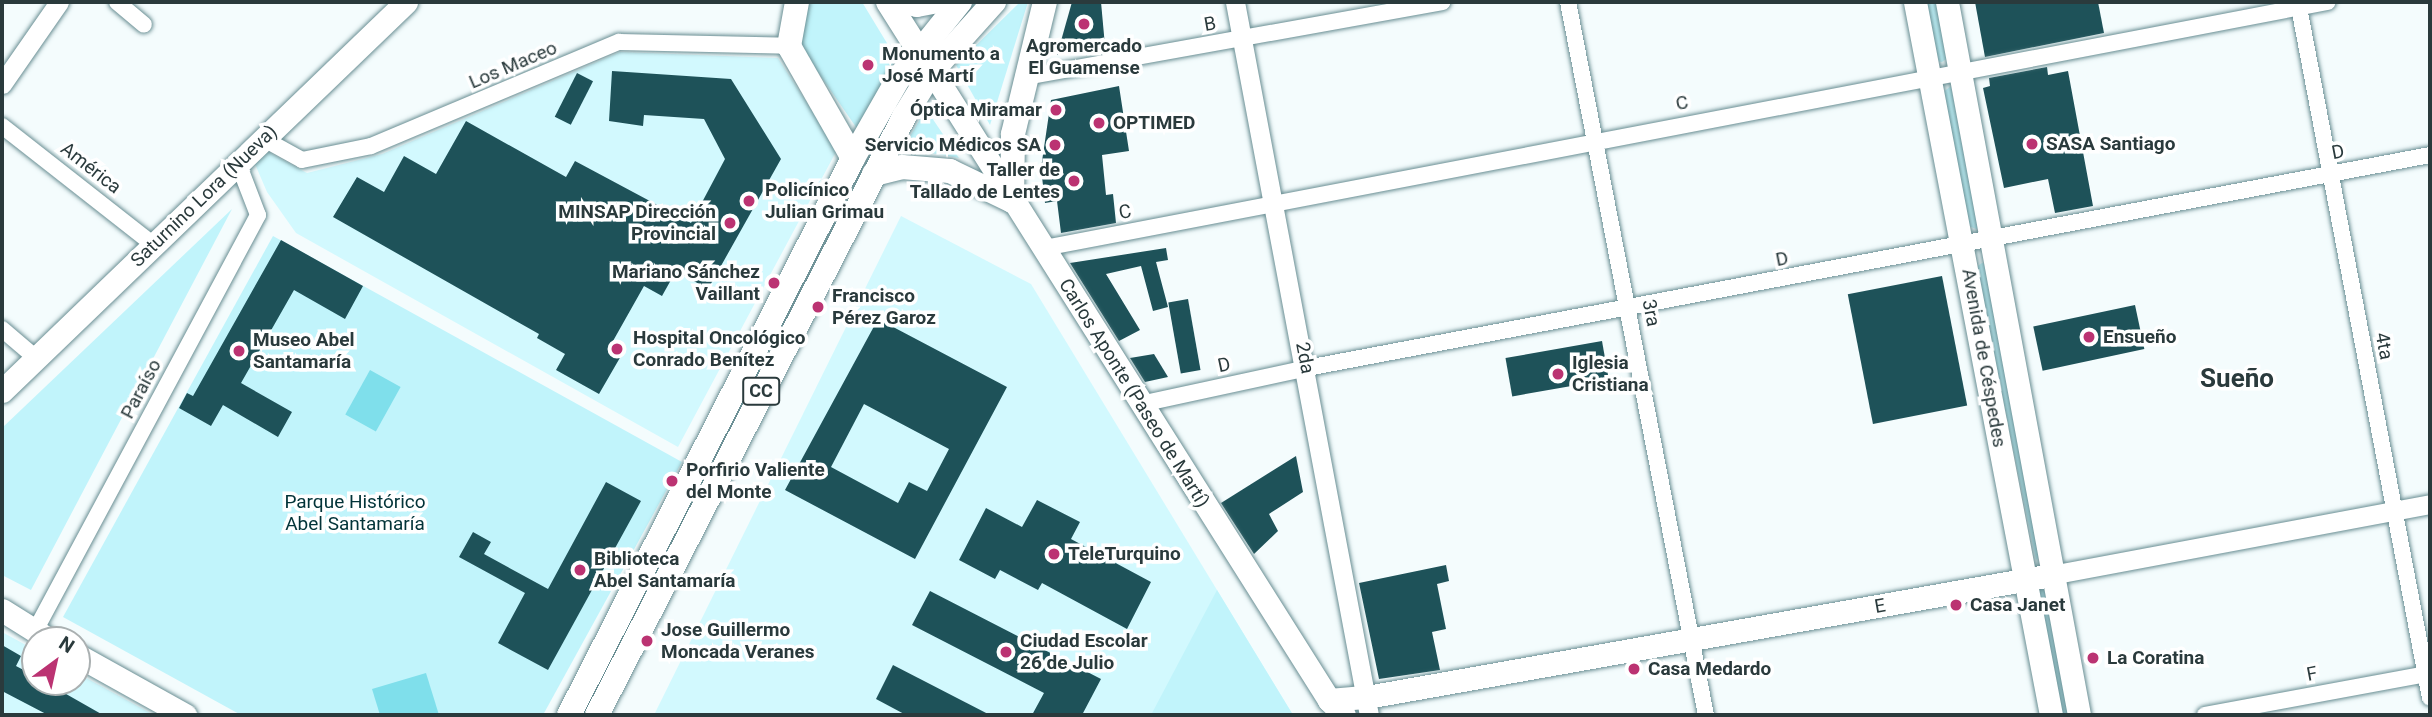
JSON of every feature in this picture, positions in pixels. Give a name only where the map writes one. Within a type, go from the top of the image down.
[{"type":"main road","name":"Saturnino Lora (Nueva)","points":[[2,391],[406,2]]},
{"type":"main road","points":[[797,2],[789,46],[853,158]]},
{"type":"main road","points":[[888,2],[932,71]]},
{"type":"main road","points":[[905,2],[917,5],[933,2]]},
{"type":"main road","name":"CC","points":[[569,715],[853,158],[918,50],[960,2]]},
{"type":"main road","name":"CC","points":[[597,715],[874,174],[932,71],[994,2]]},
{"type":"main road","points":[[874,174],[902,167],[950,170],[1012,201],[1013,134],[1045,2]]},
{"type":"main road","name":"Avenida de Céspedes","points":[[1915,2],[1928,78],[1964,246],[2051,715]]},
{"type":"main road","name":"Avenida de Céspedes","points":[[1947,2],[2079,715]]},
{"type":"main road","name":"Carlos Aponte (Paseo de Martí)","points":[[932,71],[1336,710]]},
{"type":"main road","name":"E","points":[[1336,710],[1368,706],[1692,639],[2051,575]]},
{"type":"main road","points":[[3,613],[26,626]]},
{"type":"main road","points":[[91,663],[186,715]]},
{"type":"street","points":[[2,84],[59,2]]},
{"type":"street","points":[[117,2],[144,25]]},
{"type":"street","name":"2da","points":[[1235,2],[1307,368],[1368,706]]},
{"type":"street","name":"B","points":[[1026,77],[1442,2]]},
{"type":"street","name":"3ra","points":[[1569,2],[1706,715]]},
{"type":"street","name":"C","points":[[1044,248],[1274,206],[2298,5],[2328,2]]},
{"type":"street","name":"4ta","points":[[2298,5],[2430,698]]},
{"type":"street","name":"Los Maceo","points":[[264,139],[302,160],[371,146],[619,41],[789,46]]},
{"type":"street","name":"América","points":[[2,126],[154,245]]},
{"type":"street","name":"D","points":[[1141,404],[1307,368],[1964,246],[2430,155]]},
{"type":"street","name":"Paraíso","points":[[48,626],[258,215],[239,163]]},
{"type":"street","points":[[2,329],[36,358]]},
{"type":"street","name":"E","points":[[2051,575],[2430,504]]},
{"type":"street","name":"F","points":[[2205,715],[2426,674]]},
{"type":"shaded area","name":"Hospital Oncológico Conrado Benítez","points":[[620,52],[778,58],[837,150],[678,447],[296,233],[267,192],[255,164],[268,152],[307,173],[382,154]]},
{"type":"shaded area","name":"Ciudad Escolar 26 de Julio","points":[[901,216],[1031,284],[1293,715],[654,715]]},
{"type":"shaded area","points":[[2,632],[21,642],[21,696],[91,696],[91,681],[154,715],[2,715]]},
{"type":"green space","points":[[803,2],[862,2],[896,58],[858,130],[795,39]]},
{"type":"green space","points":[[1020,2],[1028,2],[990,125],[956,65]]},
{"type":"green space","points":[[1924,2],[1938,2],[1946,59],[1942,62],[1937,61]]},
{"type":"green space","points":[[1951,86],[1978,228],[1976,229],[1967,225],[1942,93]]},
{"type":"green space","points":[[926,109],[959,158],[903,148]]},
{"type":"green space","points":[[232,209],[31,590],[2,575],[2,428]]},
{"type":"green space","name":"Parque Histórico Abel Santamaría","points":[[273,236],[682,462],[543,715],[241,715],[91,632],[91,626],[79,626],[63,617]]},
{"type":"green space","points":[[1982,263],[1987,264],[2039,557],[2036,560],[1976,267]]},
{"type":"green space","points":[[2042,588],[2071,715],[2056,715],[2037,590]]},
{"type":"green space","points":[[1217,590],[1293,715],[1151,715]]},
{"type":"water","points":[[370,370],[401,387],[376,432],[345,415]]},
{"type":"water","points":[[426,673],[439,715],[380,715],[372,689]]},
{"type":"building","name":"Agromercado El Guamense","points":[[1072,2],[1101,2],[1105,46],[1057,55]]},
{"type":"building","points":[[1975,2],[2098,2],[2104,33],[1985,57]]},
{"type":"building","points":[[2047,67],[2048,75],[2068,71],[2093,206],[2055,213],[2048,179],[2004,188],[1983,88],[1990,86],[1989,78]]},
{"type":"building","points":[[612,71],[731,79],[781,159],[708,289],[676,271],[662,296],[644,286],[613,341],[625,349],[599,394],[556,370],[565,354],[537,338],[539,334],[333,217],[357,177],[384,192],[404,156],[436,174],[466,121],[566,177],[575,161],[691,223],[725,159],[704,119],[644,115],[643,126],[609,121]]},
{"type":"building","points":[[577,73],[593,81],[571,125],[555,117]]},
{"type":"building","points":[[1119,86],[1129,151],[1102,155],[1106,195],[1113,194],[1116,223],[1061,233],[1057,201],[1045,203],[1041,168],[1051,100]]},
{"type":"building","name":"Museo Abel Santamaría","points":[[281,240],[363,286],[345,319],[294,290],[241,383],[292,412],[278,437],[223,405],[211,426],[179,408],[187,393],[193,396]]},
{"type":"building","points":[[1166,248],[1168,260],[1156,262],[1168,307],[1153,311],[1141,266],[1106,274],[1140,330],[1119,341],[1070,263]]},
{"type":"building","points":[[1942,276],[1967,406],[1873,424],[1848,294]]},
{"type":"building","points":[[1188,299],[1201,370],[1181,373],[1168,302]]},
{"type":"building","name":"Ensueño","points":[[2135,305],[2144,349],[2043,371],[2033,327]]},
{"type":"building","points":[[878,319],[1007,387],[915,559],[785,490]],"holes":[[[864,404],[949,449],[927,491],[909,482],[898,503],[831,467]]]},
{"type":"building","name":"Iglesia Cristiana","points":[[1602,341],[1609,379],[1512,396],[1505,358]]},
{"type":"building","points":[[1154,354],[1168,377],[1145,382],[1130,358]]},
{"type":"building","points":[[1296,456],[1303,492],[1269,514],[1278,531],[1254,554],[1221,503]]},
{"type":"building","name":"Biblioteca Abel Santamaría","points":[[606,482],[641,501],[548,670],[498,643],[525,593],[459,557],[473,532],[491,542],[484,554],[548,589]]},
{"type":"building","name":"TeleTurquino","points":[[1037,500],[1080,522],[1071,539],[1151,582],[1127,629],[1042,583],[1038,590],[1000,570],[995,579],[959,560],[986,508],[1022,527]]},
{"type":"building","points":[[1446,565],[1449,581],[1437,584],[1446,629],[1432,632],[1440,670],[1379,679],[1359,583]]},
{"type":"building","name":"Ciudad Escolar 26 de Julio","points":[[930,591],[1101,679],[1082,715],[1032,715],[1044,693],[912,625]]},
{"type":"building","points":[[2,645],[21,656],[16,666],[21,669],[21,696],[70,696],[103,715],[48,715],[2,691]]},
{"type":"building","name":"Ciudad Escolar 26 de Julio","points":[[893,665],[990,715],[906,715],[876,699]]},
{"type":"place","name":"Agromercado El Guamense","points":[[1084,24]]},
{"type":"place","name":"Monumento a José Martí","points":[[868,65]]},
{"type":"place","name":"Óptica Miramar","points":[[1056,110]]},
{"type":"place","name":"OPTIMED","points":[[1099,123]]},
{"type":"place","name":"SASA Santiago","points":[[2032,144]]},
{"type":"place","name":"Servicio Médicos SA","points":[[1055,145]]},
{"type":"place","name":"Taller de Tallado de Lentes","points":[[1074,181]]},
{"type":"place","name":"Policínico Julian Grimau","points":[[749,201]]},
{"type":"place","name":"MINSAP Dirección Provincial","points":[[730,223]]},
{"type":"place","name":"Mariano Sánchez Vaillant","points":[[774,283]]},
{"type":"place","name":"Francisco Pérez Garoz","points":[[818,307]]},
{"type":"place","name":"Ensueño","points":[[2089,337]]},
{"type":"place","name":"Hospital Oncológico Conrado Benítez","points":[[617,349]]},
{"type":"place","name":"Museo Abel Santamaría","points":[[239,351]]},
{"type":"place","name":"Iglesia Cristiana","points":[[1558,374]]},
{"type":"place","name":"Porfirio Valiente del Monte","points":[[672,481]]},
{"type":"place","name":"TeleTurquino","points":[[1054,554]]},
{"type":"place","name":"Biblioteca Abel Santamaría","points":[[580,570]]},
{"type":"place","name":"Casa Janet","points":[[1956,605]]},
{"type":"place","name":"Jose Guillermo Moncada Veranes","points":[[647,641]]},
{"type":"place","name":"Ciudad Escolar 26 de Julio","points":[[1006,652]]},
{"type":"place","name":"La Coratina","points":[[2093,658]]},
{"type":"place","name":"Casa Medardo","points":[[1634,669]]},
{"type":"district","name":"Sueño","points":[[2237,379]]}]
